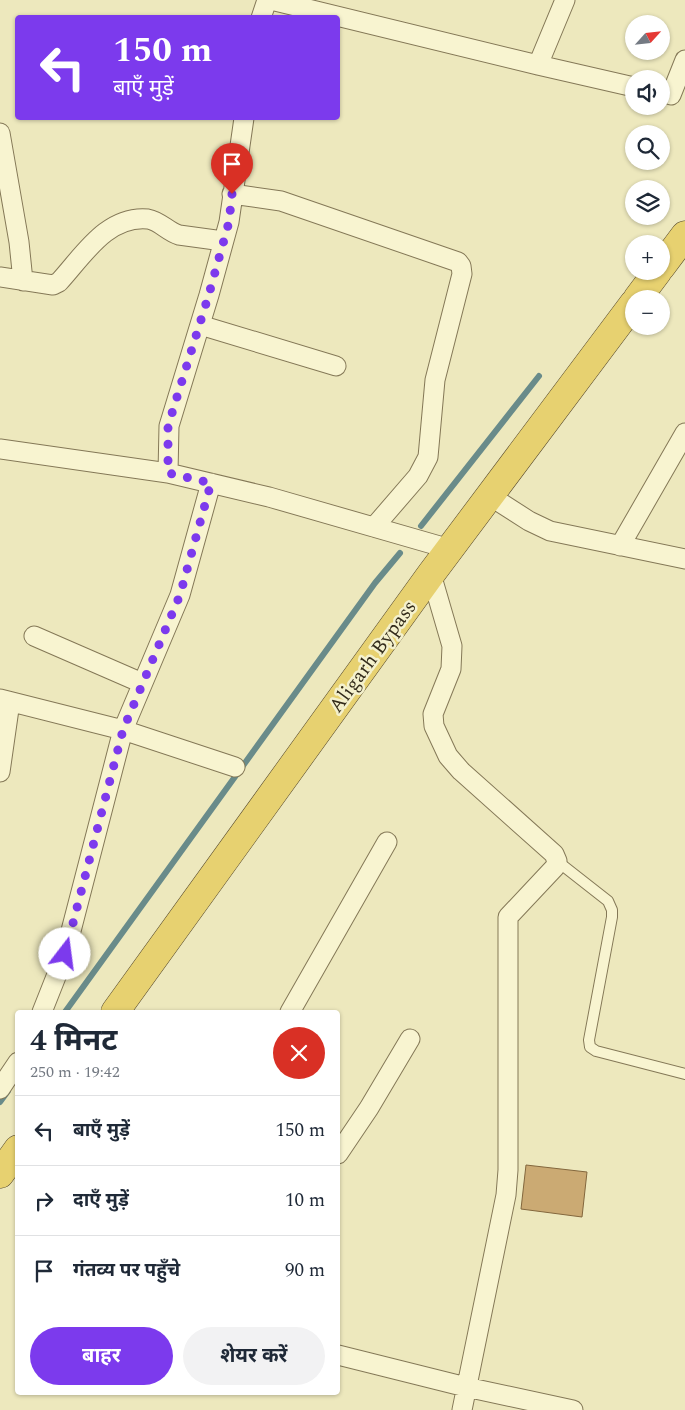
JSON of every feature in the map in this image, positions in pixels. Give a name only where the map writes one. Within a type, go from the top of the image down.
[{"type":"highway","points":[[670,255],[685,235]]},
{"type":"highway","name":"Aligarh Bypass","points":[[116,1010],[431,574],[625,316]]},
{"type":"highway","points":[[0,1174],[15,1153]]},
{"type":"street","points":[[261,15],[267,0]]},
{"type":"street","points":[[271,0],[333,15]]},
{"type":"street","points":[[538,65],[565,0]]},
{"type":"street","points":[[340,17],[625,85]]},
{"type":"street","points":[[672,95],[685,60]]},
{"type":"street","points":[[168,473],[168,426],[200,325],[229,222],[244,120]]},
{"type":"street","points":[[0,133],[19,242],[23,281]]},
{"type":"street","points":[[232,194],[288,204],[458,262],[461,266],[462,274],[435,380],[428,457],[418,476],[374,527]]},
{"type":"street","points":[[0,278],[53,285],[59,282],[104,232],[122,222],[147,219],[179,236],[223,241]]},
{"type":"street","points":[[200,325],[336,366]]},
{"type":"street","points":[[620,546],[685,433]]},
{"type":"street","points":[[0,449],[168,473],[269,497],[450,549]]},
{"type":"street","points":[[43,1010],[65,954],[123,730],[180,595],[211,483]]},
{"type":"street","points":[[490,496],[530,521],[550,530],[685,559]]},
{"type":"street","points":[[431,574],[452,646],[451,669],[433,714],[434,726],[439,738],[448,756],[461,771],[554,854],[557,861],[555,867],[508,917],[508,1170],[506,1195],[462,1410]]},
{"type":"street","points":[[34,636],[142,683]]},
{"type":"street","points":[[0,772],[5,700],[123,730],[235,767]]},
{"type":"street","points":[[291,1010],[387,842]]},
{"type":"street","points":[[340,1151],[369,1108],[410,1039]]},
{"type":"street","points":[[0,1089],[15,1066]]},
{"type":"street","points":[[340,1356],[466,1387],[573,1410]]},
{"type":"lane","points":[[557,861],[608,901],[612,910],[589,1040],[590,1047],[596,1051],[685,1074]]},
{"type":"building","points":[[526,1165],[587,1172],[582,1217],[521,1209]]},
{"type":"waterway","points":[[421,526],[539,376]]},
{"type":"waterway","points":[[66,1010],[375,583],[400,553]]},
{"type":"waterway","points":[[0,1102],[8,1091]]},
{"type":"route","points":[[65,954],[123,730],[180,595],[211,483],[168,473],[167,433],[229,222],[232,194]]}]
